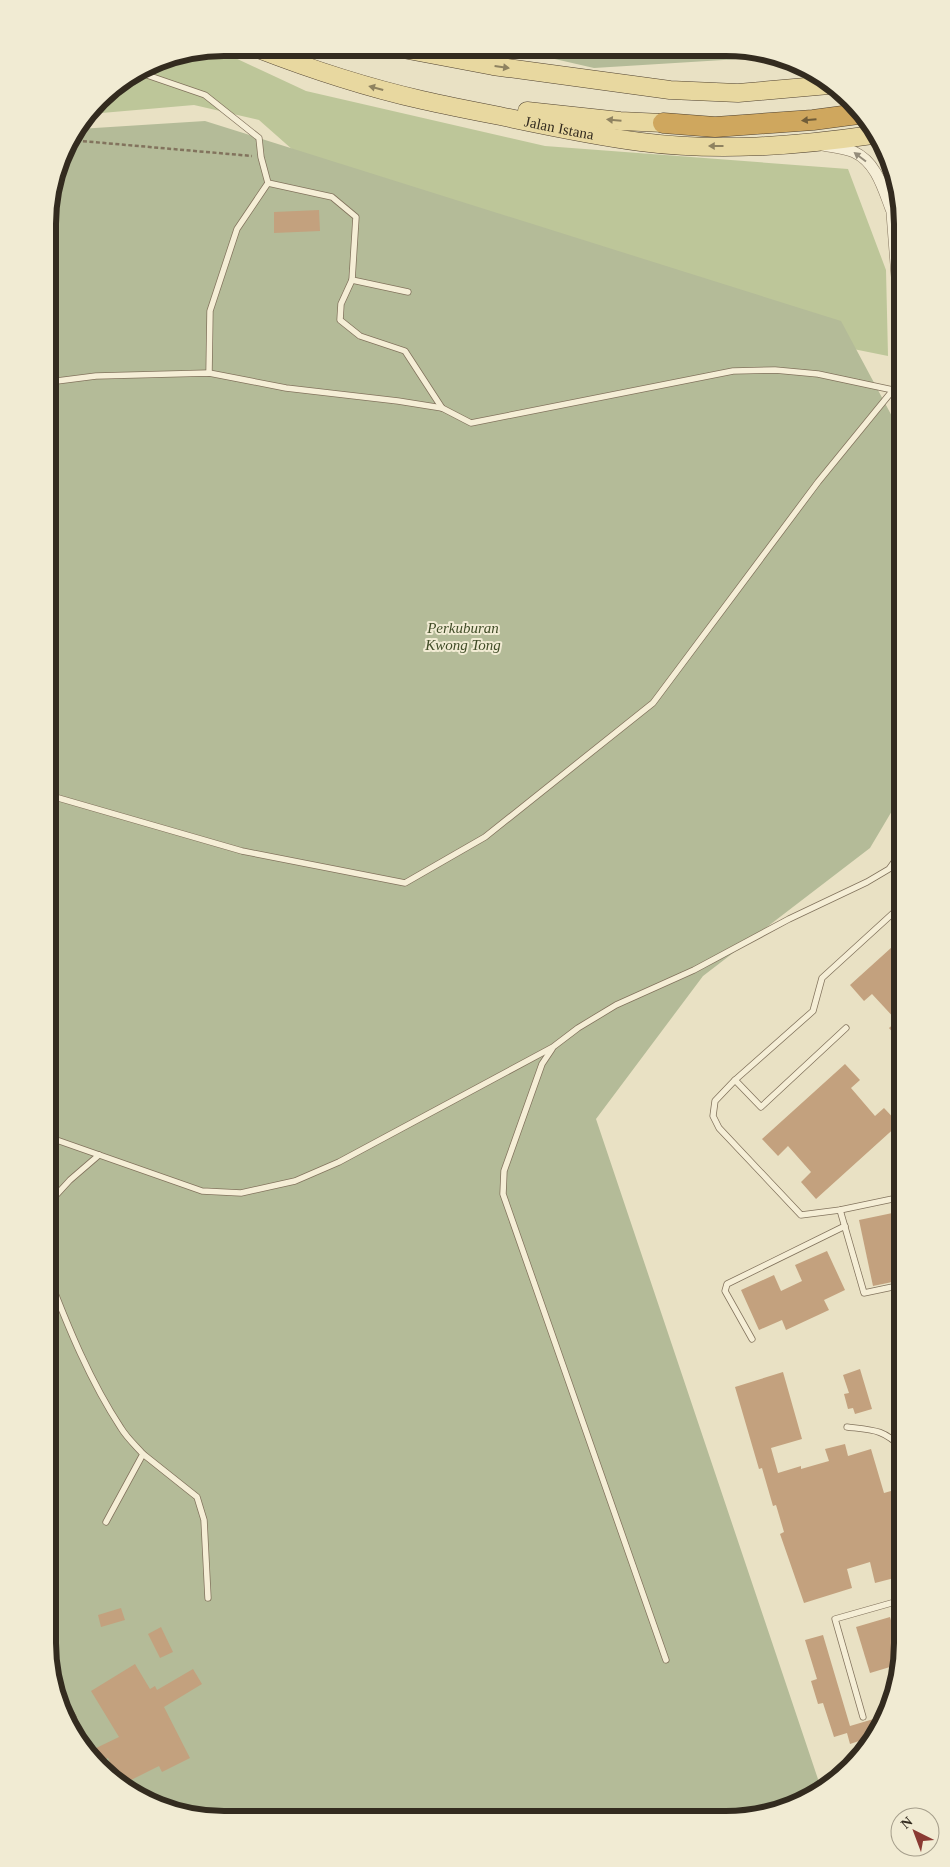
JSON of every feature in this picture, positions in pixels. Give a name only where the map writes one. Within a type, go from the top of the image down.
[{"type":"highway","points":[[663,124],[715,127],[813,120],[853,115]]},
{"type":"main road","name":"Jalan Istana","points":[[279,57],[310,69],[423,100],[584,133],[643,142],[700,146],[764,146],[816,143],[868,136]]},
{"type":"main road","points":[[440,57],[493,66],[670,90],[738,93],[821,86]]},
{"type":"main road","points":[[423,100],[663,124]]},
{"type":"street","points":[[816,143],[853,151],[872,166],[881,183],[892,213]]},
{"type":"street","points":[[893,208],[894,233]]},
{"type":"lane","points":[[147,75],[205,95],[259,138],[260,157],[268,183]]},
{"type":"lane","points":[[268,183],[332,197],[356,217],[352,280],[341,304],[340,320],[360,336],[405,351],[442,408]]},
{"type":"lane","points":[[209,373],[210,311],[237,229],[268,183]]},
{"type":"lane","points":[[352,280],[408,292]]},
{"type":"lane","points":[[57,381],[96,376],[209,373],[286,388],[442,408],[471,423],[733,371],[775,370],[818,374],[892,390],[818,482],[653,703],[485,837],[405,883],[242,851],[57,797]]},
{"type":"lane","points":[[56,1140],[202,1191],[241,1193],[295,1181],[339,1162],[553,1048],[578,1028],[616,1005],[694,970],[789,919],[874,878],[889,869],[894,863]]},
{"type":"lane","points":[[893,1199],[840,1210],[801,1215],[719,1128],[713,1116],[715,1101],[735,1080],[813,1011],[822,978],[894,913]]},
{"type":"lane","points":[[735,1080],[761,1107],[846,1028]]},
{"type":"lane","points":[[553,1048],[542,1064],[507,1162],[504,1171],[503,1194],[666,1660]]},
{"type":"lane","points":[[56,1195],[99,1154]]},
{"type":"lane","points":[[840,1210],[864,1294],[893,1287]]},
{"type":"lane","points":[[752,1339],[725,1291],[728,1284],[845,1226]]},
{"type":"lane","points":[[56,1296],[94,1382],[122,1430],[144,1454],[197,1497],[204,1520],[208,1598]]},
{"type":"lane","points":[[847,1427],[875,1430],[893,1439]]},
{"type":"lane","points":[[106,1522],[144,1454]]},
{"type":"lane","points":[[863,1717],[835,1619],[893,1603]]},
{"type":"path","points":[[79,141],[260,157]]},
{"type":"green space","points":[[543,56],[726,56],[752,58],[594,68]]},
{"type":"green space","points":[[233,57],[306,91],[545,146],[848,169],[886,270],[888,356],[764,331],[354,204],[259,120],[194,105],[98,113],[131,84],[160,69],[191,59]]},
{"type":"green space","name":"Perkuburan Kwong Tong","points":[[205,121],[841,321],[894,420],[894,808],[870,848],[703,976],[596,1119],[819,1782],[780,1802],[748,1809],[726,1811],[224,1811],[202,1809],[180,1805],[160,1798],[122,1776],[105,1762],[91,1745],[69,1707],[59,1676],[56,1643],[57,213],[62,180],[69,160],[86,129]]},
{"type":"building","points":[[319,210],[320,231],[274,233],[274,212]]},
{"type":"building","points":[[893,946],[893,1017],[872,994],[864,1001],[850,985]]},
{"type":"building","points":[[893,1024],[893,1033],[889,1028]]},
{"type":"building","points":[[845,1064],[860,1080],[851,1088],[875,1116],[884,1108],[893,1118],[893,1129],[816,1199],[801,1182],[811,1172],[788,1146],[778,1156],[762,1139]]},
{"type":"building","points":[[893,1213],[893,1282],[873,1286],[859,1220]]},
{"type":"building","points":[[827,1251],[845,1290],[824,1300],[829,1310],[786,1330],[782,1320],[759,1330],[741,1290],[774,1275],[781,1291],[802,1281],[795,1265]]},
{"type":"building","points":[[860,1369],[872,1409],[855,1414],[853,1408],[848,1409],[844,1394],[849,1393],[843,1375]]},
{"type":"building","points":[[783,1372],[802,1439],[771,1448],[778,1473],[801,1466],[801,1469],[829,1461],[825,1449],[845,1444],[848,1456],[871,1449],[884,1493],[893,1490],[893,1578],[875,1583],[870,1562],[847,1569],[852,1588],[804,1603],[780,1534],[784,1532],[776,1505],[773,1506],[762,1468],[759,1469],[735,1387]]},
{"type":"building","points":[[121,1608],[125,1620],[101,1627],[98,1615]]},
{"type":"building","points":[[890,1617],[893,1627],[892,1666],[870,1673],[856,1627]]},
{"type":"building","points":[[161,1627],[173,1652],[160,1658],[148,1634]]},
{"type":"building","points":[[823,1635],[850,1726],[875,1718],[862,1740],[850,1744],[847,1733],[834,1737],[823,1703],[818,1704],[811,1681],[817,1679],[805,1640]]},
{"type":"building","points":[[135,1664],[150,1689],[155,1686],[157,1690],[193,1669],[202,1684],[164,1707],[190,1758],[162,1772],[159,1766],[129,1781],[122,1776],[113,1769],[108,1758],[104,1760],[94,1749],[119,1737],[91,1691]]}]
